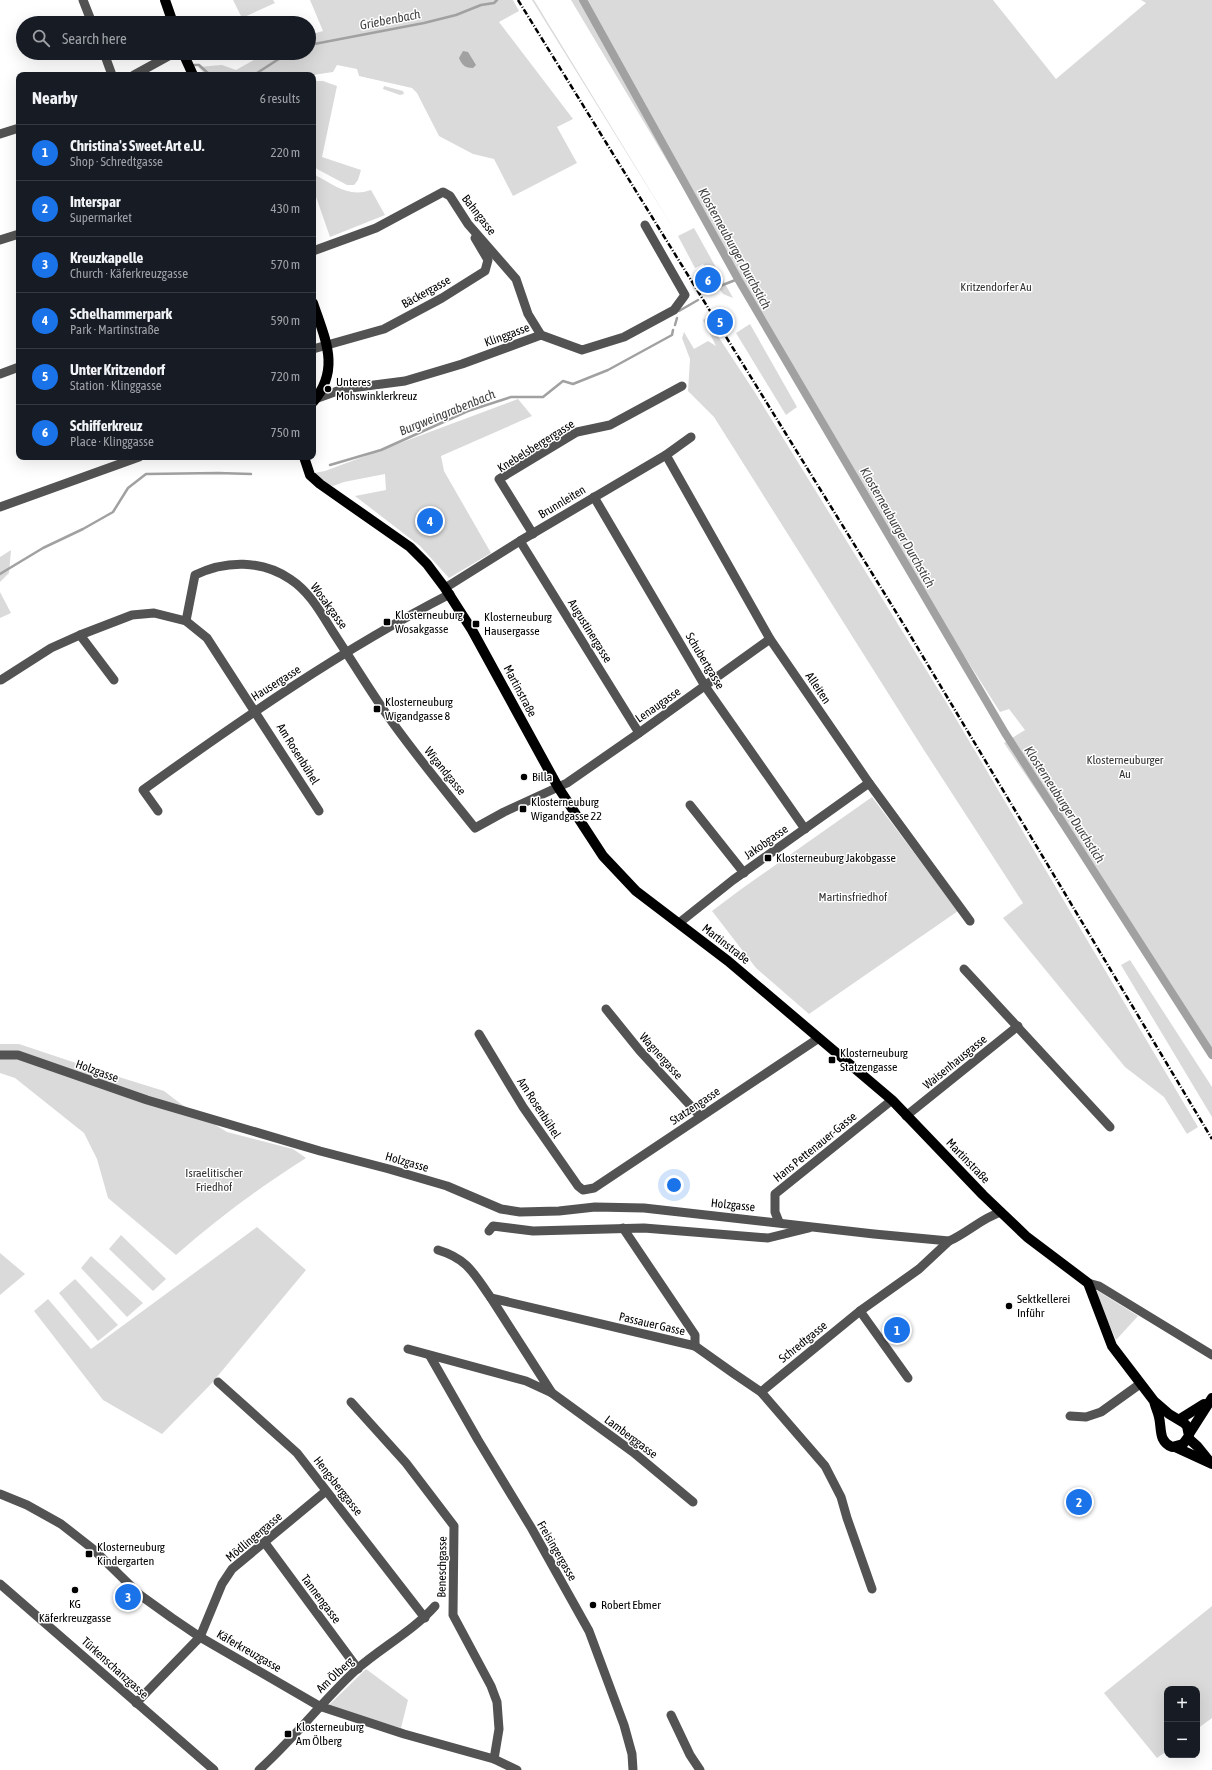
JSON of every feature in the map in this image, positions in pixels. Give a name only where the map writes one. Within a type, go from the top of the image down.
[{"type":"main road","points":[[165,0],[171,16]]},
{"type":"main road","points":[[186,60],[192,72]]},
{"type":"main road","points":[[316,312],[327,345],[329,361],[327,381],[316,398]]},
{"type":"main road","name":"Martinstraße","points":[[305,460],[310,475],[320,484],[410,547],[427,564],[447,591],[472,630],[558,787],[603,856],[636,891],[678,922],[702,943],[728,961],[892,1100],[906,1116],[1027,1237],[1088,1283]]},
{"type":"main road","points":[[1088,1283],[1112,1346],[1154,1401],[1187,1426],[1189,1436],[1212,1464]]},
{"type":"main road","points":[[1160,1432],[1166,1422],[1178,1419],[1193,1412],[1212,1398],[1183,1444],[1175,1447]]},
{"type":"main road","points":[[1154,1401],[1159,1417],[1160,1432],[1164,1442],[1212,1464]]},
{"type":"street","points":[[83,0],[89,16]]},
{"type":"street","points":[[107,60],[111,72]]},
{"type":"street","points":[[139,72],[161,60]]},
{"type":"street","points":[[0,134],[16,129]]},
{"type":"street","name":"Bahngasse","points":[[316,250],[376,228],[443,192],[450,196],[468,224],[516,279],[528,314],[541,335]]},
{"type":"street","name":"Bäckergasse","points":[[316,348],[384,328],[442,298],[485,271],[488,260],[468,224]]},
{"type":"street","name":"Klinggasse","points":[[316,400],[343,389],[405,381],[462,364],[541,335],[582,350],[624,337],[674,310],[685,295],[645,225]]},
{"type":"street","points":[[0,240],[16,235]]},
{"type":"street","points":[[0,374],[16,368]]},
{"type":"street","name":"Knebelsbergergasse","points":[[533,534],[499,479],[577,432],[610,425],[682,386]]},
{"type":"street","name":"Brunnleiten","points":[[447,591],[520,541],[666,455],[691,437]]},
{"type":"street","name":"Alleiten","points":[[666,455],[770,639],[868,783],[970,921]]},
{"type":"street","points":[[0,507],[131,460]]},
{"type":"street","name":"Schubertgasse","points":[[594,497],[705,686],[805,829]]},
{"type":"street","name":"Augustinergasse","points":[[520,541],[639,734]]},
{"type":"street","name":"Wosakgasse","points":[[186,620],[195,575],[203,571],[222,566],[252,564],[260,565],[277,572],[300,587],[311,599],[347,652]]},
{"type":"street","name":"Hausergasse","points":[[158,811],[143,790],[255,710],[447,591]]},
{"type":"street","points":[[2,680],[51,648],[80,634],[132,615],[154,613],[186,620]]},
{"type":"street","name":"Am Rosenbühel","points":[[186,620],[207,638],[319,811]]},
{"type":"street","points":[[80,634],[114,680]]},
{"type":"street","name":"Lenaugasse","points":[[558,787],[639,734],[770,639]]},
{"type":"street","name":"Wigandgasse","points":[[347,652],[402,737],[476,828],[504,812],[558,787]]},
{"type":"street","name":"Jakobgasse","points":[[678,922],[868,783]]},
{"type":"street","points":[[690,805],[744,873]]},
{"type":"street","points":[[964,968],[1110,1127]]},
{"type":"street","name":"Wagnergasse","points":[[606,1009],[640,1052],[700,1116]]},
{"type":"street","name":"Waisenhausgasse","points":[[906,1116],[1018,1026]]},
{"type":"street","name":"Am Rosenbühel","points":[[479,1034],[523,1107],[578,1186],[583,1190]]},
{"type":"street","name":"Statzengasse","points":[[583,1190],[594,1188],[819,1038]]},
{"type":"street","name":"Holzgasse","points":[[0,1055],[18,1056],[134,1096],[320,1151],[447,1186],[502,1209],[520,1212],[560,1211],[595,1207],[644,1208],[949,1241]]},
{"type":"street","name":"Hans Pettenauer-Gasse","points":[[779,1222],[775,1212],[775,1194],[892,1100]]},
{"type":"street","points":[[949,1241],[960,1236],[993,1214],[1001,1212]]},
{"type":"street","name":"Holzgasse","points":[[489,1231],[493,1226],[533,1230],[644,1228],[768,1238],[817,1227]]},
{"type":"street","name":"Passauer Gasse","points":[[491,1298],[695,1346],[695,1335],[623,1228]]},
{"type":"street","name":"Schredtgasse","points":[[761,1392],[860,1311],[919,1268],[949,1241]]},
{"type":"street","points":[[438,1250],[450,1254],[469,1266],[552,1393]]},
{"type":"street","name":"Martinstraße","points":[[1088,1283],[1099,1286],[1212,1355]]},
{"type":"street","points":[[860,1311],[908,1378]]},
{"type":"street","points":[[695,1346],[761,1392],[825,1466],[834,1481],[872,1589]]},
{"type":"street","points":[[408,1349],[526,1381],[552,1393]]},
{"type":"street","name":"Freisingergasse","points":[[430,1356],[478,1440],[532,1529],[589,1631],[624,1725],[632,1754],[633,1770]]},
{"type":"street","name":"Hengsberggasse","points":[[218,1382],[297,1453],[425,1618]]},
{"type":"street","points":[[1070,1416],[1086,1417],[1101,1412],[1140,1384]]},
{"type":"street","name":"Lamberggasse","points":[[552,1393],[633,1452],[693,1502]]},
{"type":"street","name":"Beneschgasse","points":[[351,1402],[406,1463],[454,1526],[453,1616],[491,1686],[497,1702],[499,1729],[494,1759]]},
{"type":"street","name":"Mödlingergasse","points":[[136,1703],[200,1636],[222,1584],[232,1569],[326,1491]]},
{"type":"street","name":"Käferkreuzgasse","points":[[0,1494],[27,1505],[61,1524],[93,1549],[140,1595],[200,1636],[319,1706],[404,1734],[494,1759],[504,1767],[517,1770]]},
{"type":"street","name":"Tannengasse","points":[[265,1543],[358,1669]]},
{"type":"street","name":"Türkenschanzgasse","points":[[0,1584],[214,1770]]},
{"type":"street","name":"Am Ölberg","points":[[259,1770],[293,1736],[319,1706],[358,1669],[425,1618],[436,1606]]},
{"type":"street","points":[[671,1715],[690,1755],[700,1770]]},
{"type":"green space","points":[[233,0],[273,0],[275,3],[246,16],[241,16]]},
{"type":"green space","points":[[310,0],[513,0],[519,11],[499,22],[573,119],[557,127],[577,163],[513,196],[494,159],[473,154],[439,136],[417,93],[412,88],[359,76],[357,69],[337,65],[333,72],[316,75],[316,72],[203,72],[198,67],[222,65],[236,70],[254,60],[316,60],[316,33],[323,31]]},
{"type":"green space","points":[[532,0],[534,0],[678,236]]},
{"type":"green space","name":"Kritzendorfer Au","points":[[571,0],[993,0],[1056,79],[1146,3],[1141,0],[1212,0],[1212,1050],[1004,743],[1025,730],[1009,709],[1000,712],[937,613]]},
{"type":"green space","points":[[316,81],[323,81],[337,86],[322,157],[361,170],[358,180],[354,185],[347,185],[317,169]]},
{"type":"green space","points":[[384,86],[403,91],[404,94],[400,95],[383,89]]},
{"type":"green space","points":[[316,176],[348,191],[363,192],[371,190],[385,215],[330,237],[316,197]]},
{"type":"green space","points":[[694,228],[733,298],[723,294],[703,264],[695,268],[678,236]]},
{"type":"green space","points":[[706,318],[754,391],[946,702],[1198,1127],[1187,1134],[1164,1097],[1125,1067],[1003,918],[1023,903],[922,747],[714,417],[688,391],[690,359],[682,338],[684,332],[694,349],[708,341],[716,346],[703,320]]},
{"type":"green space","points":[[750,324],[797,407],[786,415],[736,333]]},
{"type":"green space","points":[[518,399],[532,416],[441,456],[444,471],[491,553],[449,578],[420,546],[355,496],[386,490],[385,474],[344,482],[333,486],[323,483],[314,473],[325,471]]},
{"type":"green space","points":[[11,550],[9,573],[0,582],[0,557]]},
{"type":"green space","points":[[0,592],[11,613],[0,618]]},
{"type":"green space","name":"Martinsfriedhof","points":[[872,797],[958,911],[809,1014],[756,968],[712,911]]},
{"type":"green space","points":[[1130,960],[1212,1087],[1212,1117],[1121,965]]},
{"type":"green space","name":"Israelitischer Friedhof","points":[[0,1044],[19,1044],[164,1091],[181,1104],[227,1132],[293,1149],[306,1158],[239,1204],[176,1255],[108,1198],[97,1159],[84,1133],[15,1078],[0,1073]]},
{"type":"green space","points":[[257,1227],[306,1270],[211,1384],[162,1434],[103,1400],[34,1311],[48,1299],[91,1349]]},
{"type":"green space","points":[[121,1235],[166,1279],[153,1291],[109,1249]]},
{"type":"green space","points":[[0,1253],[25,1274],[0,1295]]},
{"type":"green space","points":[[91,1256],[143,1303],[127,1317],[81,1268]]},
{"type":"green space","points":[[75,1279],[118,1325],[98,1341],[59,1293]]},
{"type":"green space","points":[[1093,1288],[1138,1316],[1116,1340]]},
{"type":"green space","points":[[1212,1606],[1212,1718],[1200,1727],[1200,1686],[1164,1686],[1164,1753],[1157,1758],[1104,1693]]},
{"type":"green space","points":[[366,1669],[408,1700],[401,1728],[328,1706]]},
{"type":"shaded area","points":[[463,51],[468,52],[476,65],[473,68],[466,67],[461,63],[459,58]]},
{"type":"waterway","name":"Griebenbach","points":[[316,44],[424,23],[456,15],[481,5],[494,3],[497,0]]},
{"type":"waterway","name":"Klosterneuburger Durchstich","points":[[583,0],[738,279],[1005,733],[1212,1055]]},
{"type":"waterway","name":"Griebenbach","points":[[259,72],[277,60]]},
{"type":"waterway","name":"Griebenbach","points":[[194,65],[199,65],[207,72]]},
{"type":"waterway","points":[[715,288],[738,279]]},
{"type":"waterway","points":[[679,311],[698,300]]},
{"type":"waterway","name":"Burgweingrabenbach","points":[[675,325],[677,318]]},
{"type":"waterway","name":"Burgweingrabenbach","points":[[330,465],[381,450],[468,411],[511,397],[543,397],[563,381],[573,384],[608,370],[672,335],[673,330]]},
{"type":"waterway","name":"Burgweingrabenbach","points":[[0,574],[43,548],[83,529],[113,512],[128,488],[146,474],[251,474]]},
{"type":"railway","points":[[518,0],[904,625],[1212,1139]]},
{"type":"place","name":"Schifferkreuz","points":[[708,280]]},
{"type":"place","name":"Unter Kritzendorf","points":[[720,322]]},
{"type":"place","name":"Unteres Mohswinklerkreuz","points":[[328,389]]},
{"type":"place","name":"Schelhammerpark","points":[[430,521]]},
{"type":"place","name":"Klosterneuburg Wosakgasse","points":[[387,622]]},
{"type":"place","name":"Klosterneuburg Hausergasse","points":[[476,624]]},
{"type":"place","name":"Klosterneuburg Wigandgasse 8","points":[[377,709]]},
{"type":"place","name":"Billa","points":[[524,777]]},
{"type":"place","name":"Klosterneuburg Wigandgasse 22","points":[[523,809]]},
{"type":"place","name":"Klosterneuburg Jakobgasse","points":[[768,858]]},
{"type":"place","name":"Klosterneuburg Statzengasse","points":[[832,1060]]},
{"type":"place","name":"Sektkellerei Inführ","points":[[1009,1306]]},
{"type":"place","name":"Christina's Sweet-Art e.U.","points":[[897,1330]]},
{"type":"place","name":"Interspar","points":[[1079,1502]]},
{"type":"place","name":"Klosterneuburg Kindergarten","points":[[89,1554]]},
{"type":"place","name":"KG Käferkreuzgasse","points":[[75,1590]]},
{"type":"place","name":"Kreuzkapelle","points":[[128,1597]]},
{"type":"place","name":"Robert Ebmer","points":[[593,1605]]},
{"type":"place","name":"Klosterneuburg Am Ölberg","points":[[288,1734]]},
{"type":"park label","name":"Klosterneuburger Au","points":[[1125,767]]}]
